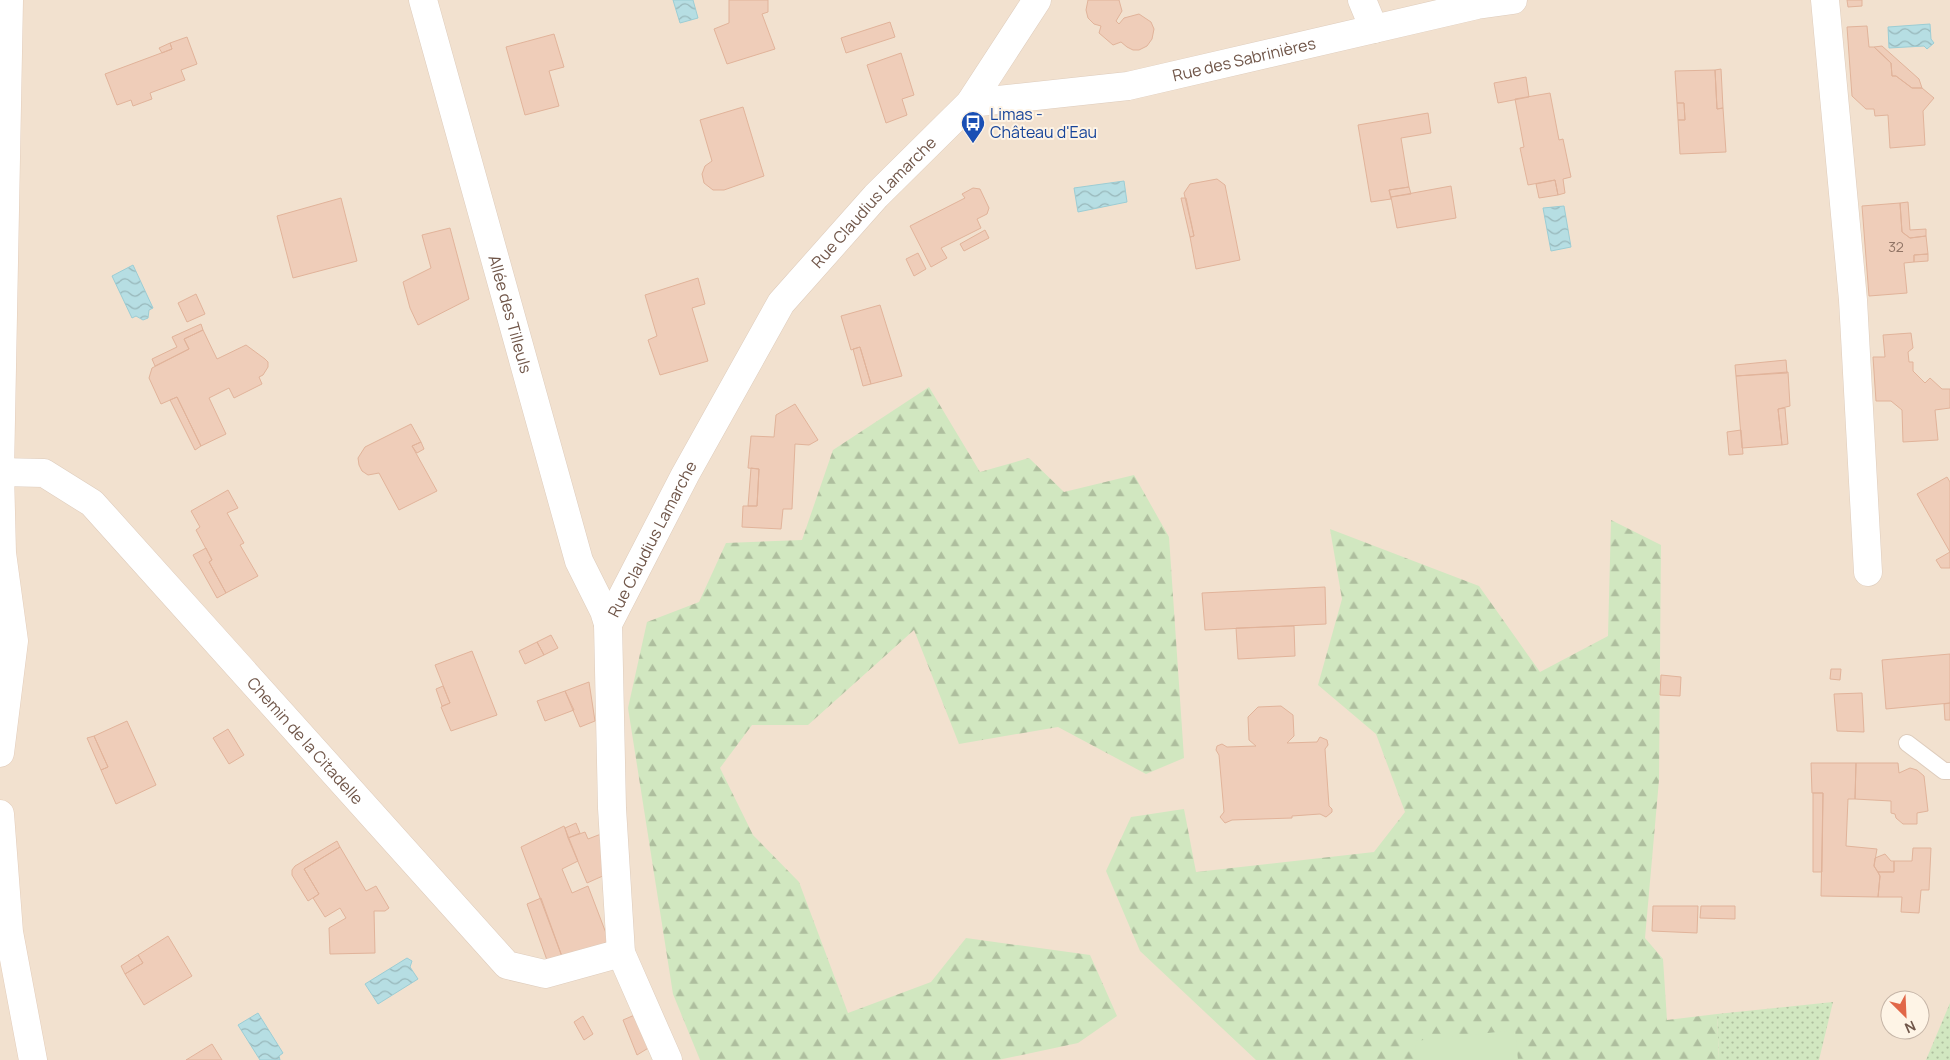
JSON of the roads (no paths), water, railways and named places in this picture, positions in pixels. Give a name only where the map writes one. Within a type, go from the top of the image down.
[{"type":"street","points":[[0,753],[14,641],[2,553],[0,472],[9,0]]},
{"type":"street","name":"Allée des Tilleuls","points":[[422,0],[579,562],[608,624]]},
{"type":"street","name":"Rue Claudius Lamarche","points":[[668,1060],[621,954],[612,808],[608,624],[685,475],[781,303],[876,196],[970,103],[1037,0]]},
{"type":"street","points":[[1362,0],[1374,29]]},
{"type":"street","name":"Rue des Sabrinières","points":[[970,103],[1128,86],[1374,29],[1455,5],[1477,5],[1513,0]]},
{"type":"street","points":[[1825,0],[1853,300],[1868,572]]},
{"type":"street","name":"Chemin de la Citadelle","points":[[0,472],[44,473],[92,503],[507,966],[545,974],[621,954]]},
{"type":"street","points":[[0,814],[9,932],[33,1060]]},
{"type":"lane","points":[[1907,743],[1944,771],[1950,771]]},
{"type":"water","points":[[673,0],[693,0],[698,18],[680,23]]},
{"type":"water","points":[[1930,24],[1931,39],[1934,43],[1927,49],[1924,46],[1889,48],[1888,27]]},
{"type":"water","points":[[1124,181],[1127,202],[1078,212],[1074,188]]},
{"type":"water","points":[[1564,206],[1571,247],[1551,251],[1543,208]]},
{"type":"water","points":[[133,265],[153,308],[149,310],[148,318],[143,320],[136,316],[132,318],[112,276]]},
{"type":"water","points":[[407,958],[412,961],[410,967],[418,979],[378,1004],[365,984]]},
{"type":"water","points":[[258,1013],[283,1053],[279,1056],[280,1060],[260,1060],[238,1025]]},
{"type":"place","name":"Limas - Château d'Eau","points":[[973,144]]}]
